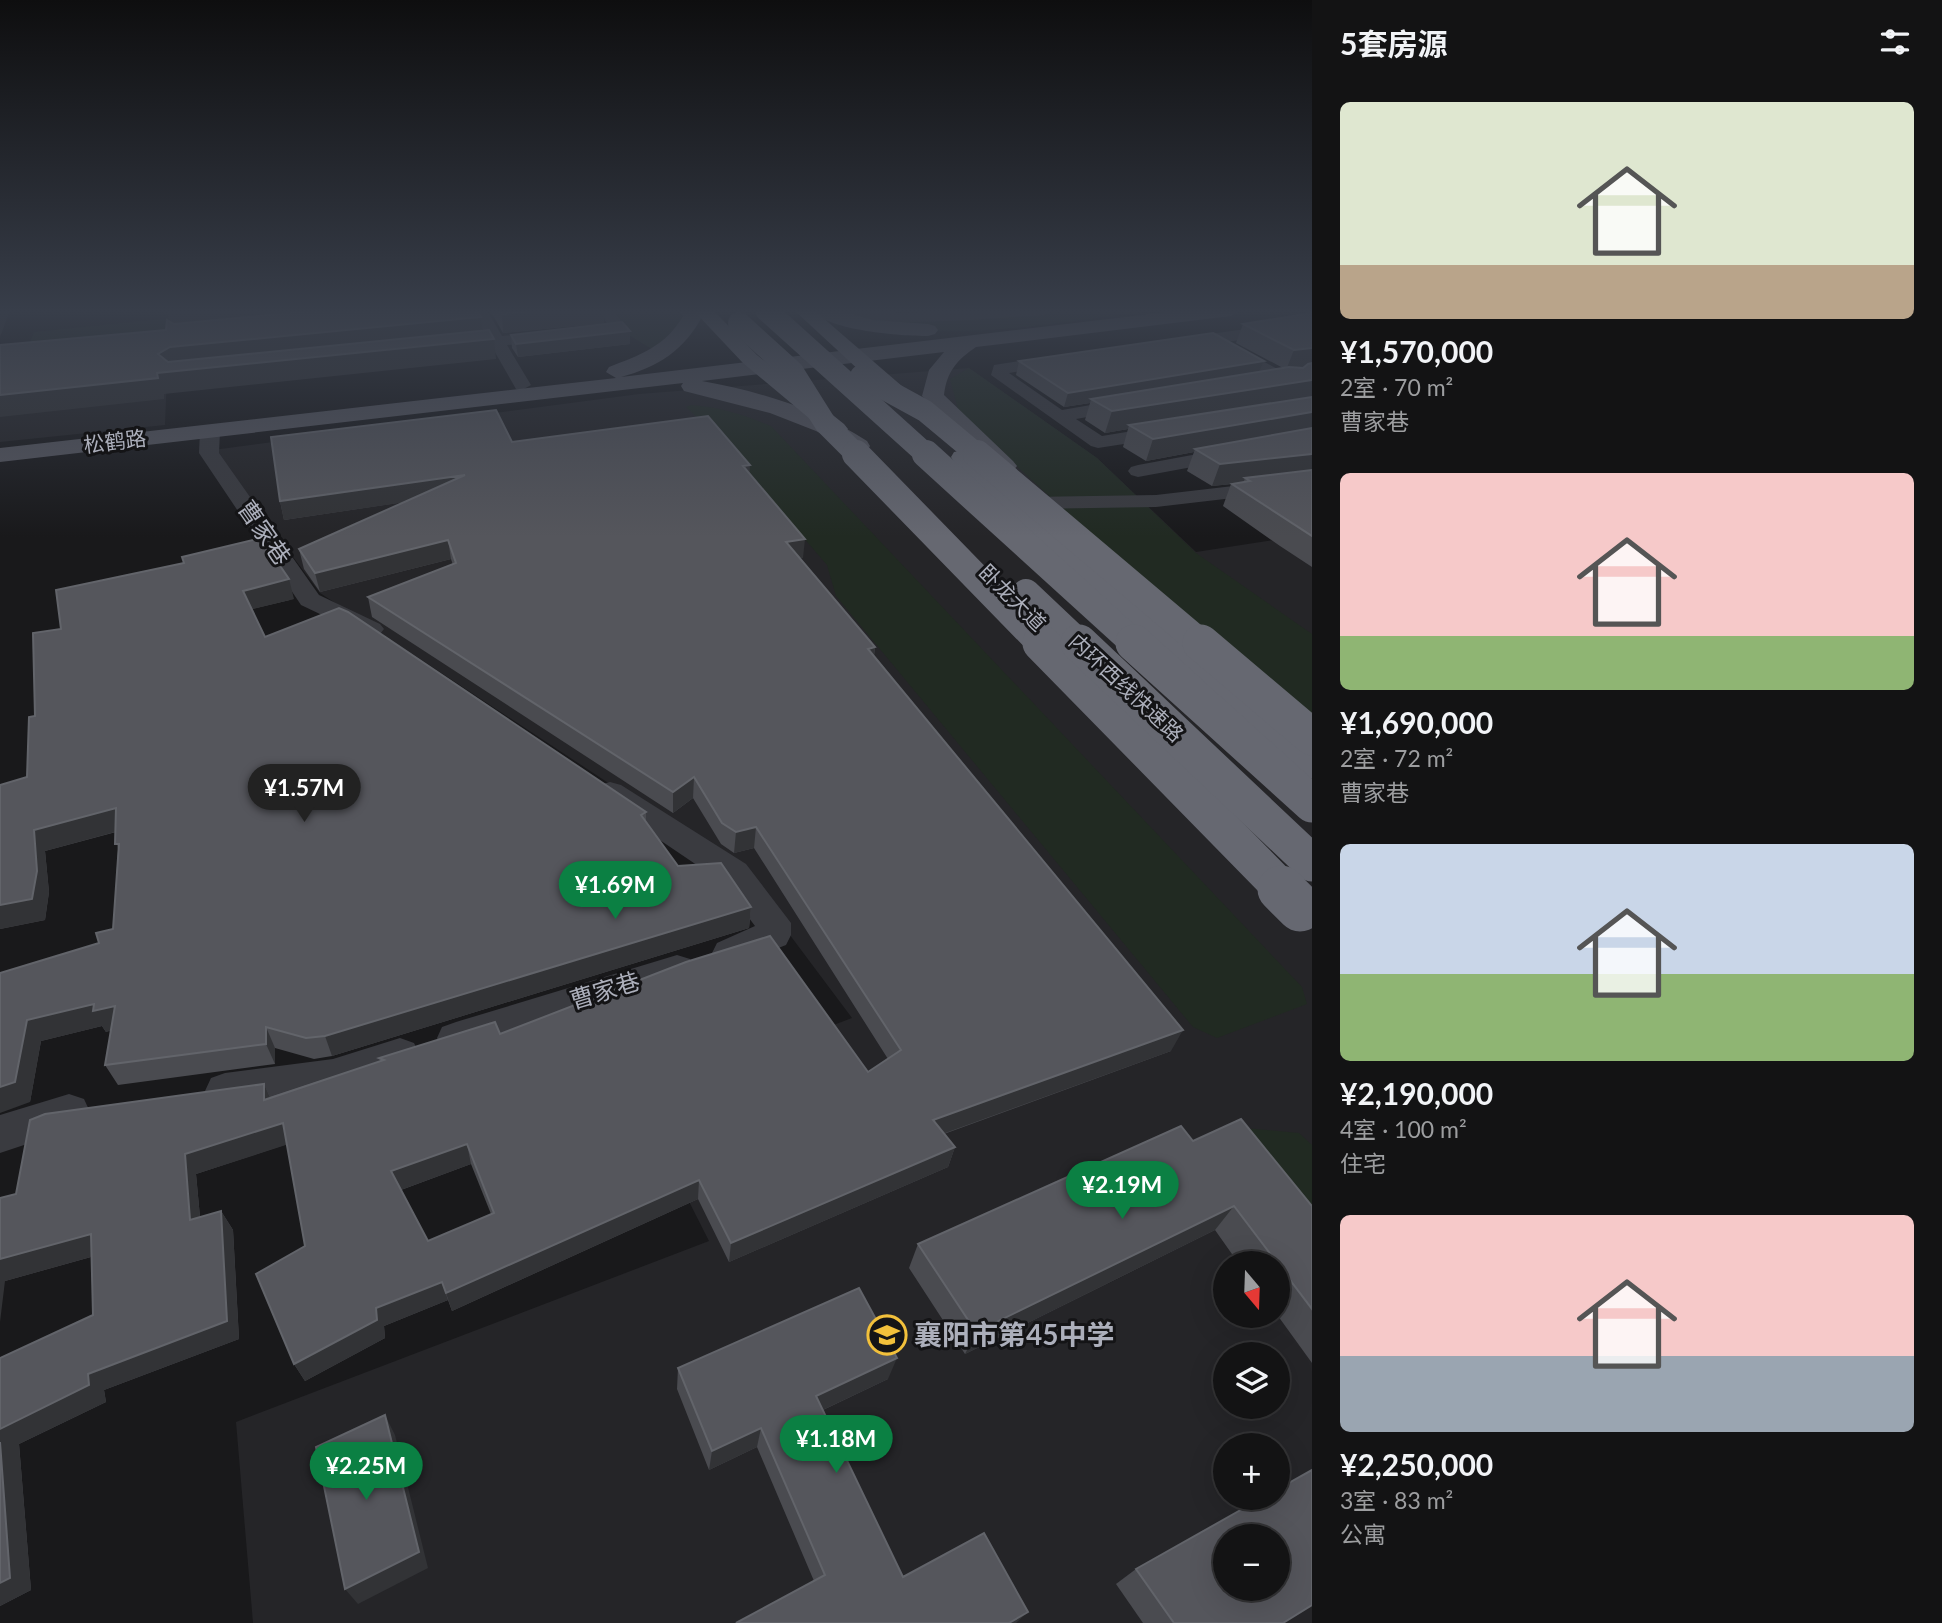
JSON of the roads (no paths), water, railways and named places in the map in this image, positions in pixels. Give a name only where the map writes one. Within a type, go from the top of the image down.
[{"type":"highway","name":"卧龙大道","points":[[782,386],[872,459],[1308,909]]},
{"type":"highway","points":[[802,386],[825,423],[1308,909]]},
{"type":"highway","name":"内环西线快速路","points":[[824,386],[1312,863]]},
{"type":"highway","name":"内环西线快速路","points":[[833,386],[1312,804]]},
{"type":"highway","points":[[880,386],[925,411],[1312,737]]},
{"type":"highway","points":[[888,386],[1049,538],[1312,767]]},
{"type":"main road","name":"松鹤路","points":[[0,444],[507,386]]},
{"type":"main road","name":"松鹤路","points":[[0,455],[604,386]]},
{"type":"main road","points":[[683,386],[747,398],[850,440],[872,459]]},
{"type":"main road","points":[[934,386],[933,396],[1012,474],[1049,538]]},
{"type":"street","points":[[1015,386],[1177,499]]},
{"type":"street","points":[[1059,416],[1146,401]]},
{"type":"street","points":[[1098,442],[1190,427]]},
{"type":"street","name":"曹家巷","points":[[210,431],[209,453],[310,600],[363,625],[398,648]]},
{"type":"street","points":[[1252,434],[1312,468]]},
{"type":"street","points":[[1138,471],[1312,439]]},
{"type":"street","points":[[1029,503],[1177,499],[1312,483]]},
{"type":"street","name":"曹家巷","points":[[201,1094],[333,1076],[756,944],[773,935],[773,923],[734,873],[580,772]]},
{"type":"street","points":[[0,1134],[59,1114],[97,1108]]},
{"type":"place","name":"襄阳市第45中学","points":[[887,1335]]}]
